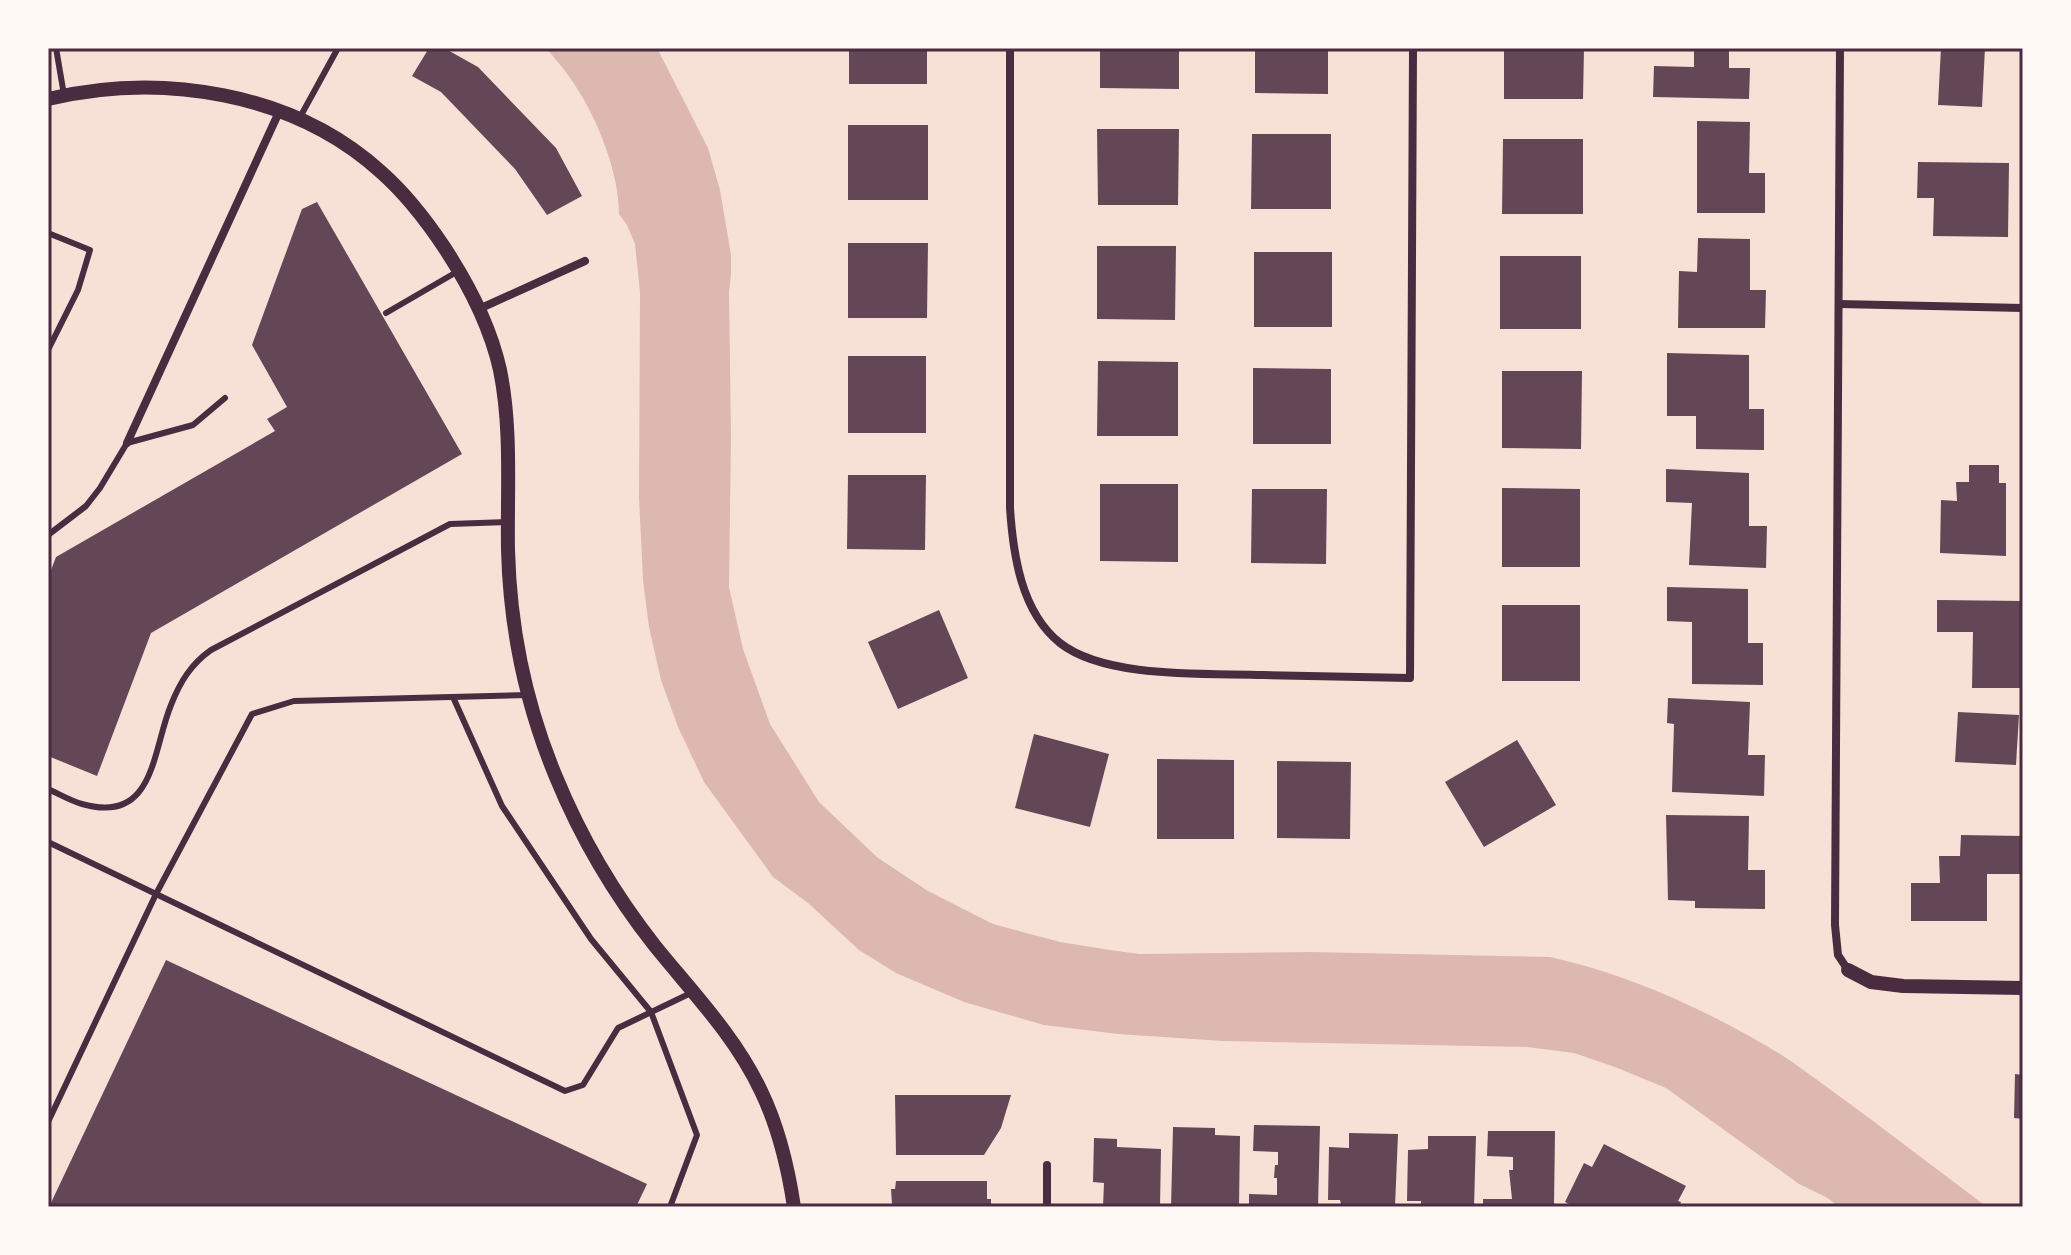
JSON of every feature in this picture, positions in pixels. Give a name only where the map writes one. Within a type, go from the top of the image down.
[{"type":"street","points":[[1010,48],[1010,508],[1017,564],[1028,599],[1047,631],[1060,643],[1092,660],[1117,666],[1165,672],[1410,678],[1413,48]]},
{"type":"street","points":[[1840,48],[1835,925],[1838,955],[1848,970],[1871,982],[1903,986],[2023,988]]},
{"type":"street","points":[[48,99],[97,89],[183,89],[233,97],[299,119],[379,170],[419,211],[460,270],[492,341],[504,391],[509,578],[513,618],[540,739],[557,781],[598,863],[621,901],[695,992],[740,1054],[761,1090],[777,1128],[794,1207]]},
{"type":"street","points":[[127,443],[279,112]]},
{"type":"street","points":[[479,309],[585,261]]},
{"type":"street","points":[[1839,304],[2023,308]]},
{"type":"street","points":[[1047,1165],[1047,1207]]},
{"type":"lane","points":[[56,48],[64,95]]},
{"type":"lane","points":[[299,119],[338,48]]},
{"type":"lane","points":[[48,233],[90,250],[78,290],[48,350]]},
{"type":"lane","points":[[386,313],[460,270]]},
{"type":"lane","points":[[48,535],[86,506],[127,443],[193,425],[225,398]]},
{"type":"lane","points":[[48,789],[81,804],[100,807],[121,806],[135,798],[151,772],[170,706],[190,667],[199,658],[450,524],[508,522]]},
{"type":"lane","points":[[48,1122],[156,894],[252,714],[294,701],[528,695]]},
{"type":"lane","points":[[453,697],[502,806],[591,939],[651,1012],[697,1135],[670,1207]]},
{"type":"lane","points":[[48,842],[565,1091],[583,1085],[618,1028],[695,992]]},
{"type":"shaded area","points":[[546,48],[657,48],[708,148],[720,190],[731,255],[729,587],[743,649],[770,724],[819,802],[878,858],[928,891],[993,924],[1060,942],[1110,950],[1139,954],[1310,952],[1550,957],[1610,974],[1697,1009],[1780,1054],[1987,1207],[1840,1207],[1799,1184],[1666,1088],[1574,1053],[1527,1047],[1223,1041],[1044,1025],[964,1002],[896,973],[859,950],[808,903],[773,877],[704,782],[678,727],[661,680],[649,627],[643,580],[639,497],[640,292],[635,244],[619,214],[615,180],[597,126],[580,92]]},
{"type":"building","points":[[429,48],[444,48],[478,67],[556,148],[582,196],[547,215],[515,169],[441,92],[412,76]]},
{"type":"building","points":[[849,48],[927,48],[927,84],[849,84]]},
{"type":"building","points":[[1100,48],[1179,48],[1179,89],[1100,88]]},
{"type":"building","points":[[1255,48],[1328,48],[1328,94],[1255,93]]},
{"type":"building","points":[[1504,48],[1584,48],[1583,99],[1504,99]]},
{"type":"building","points":[[1694,48],[1729,48],[1729,68],[1750,68],[1749,99],[1653,97],[1654,66],[1694,67]]},
{"type":"building","points":[[1941,48],[1985,48],[1982,107],[1938,105]]},
{"type":"building","points":[[1697,121],[1750,122],[1749,173],[1765,173],[1765,213],[1697,213]]},
{"type":"building","points":[[848,125],[928,125],[928,200],[848,200]]},
{"type":"building","points":[[1097,129],[1179,129],[1178,205],[1098,205]]},
{"type":"building","points":[[1252,134],[1331,134],[1331,209],[1251,209]]},
{"type":"building","points":[[1503,139],[1583,139],[1583,214],[1502,214]]},
{"type":"building","points":[[1918,162],[2009,163],[2008,237],[1933,236],[1934,198],[1917,198]]},
{"type":"building","points":[[317,202],[462,454],[151,633],[97,776],[48,756],[48,578],[56,557],[275,431],[267,419],[287,407],[252,345],[302,209]]},
{"type":"building","points":[[1698,238],[1750,239],[1750,290],[1766,290],[1765,328],[1678,328],[1679,271],[1697,272]]},
{"type":"building","points":[[848,243],[928,243],[927,318],[848,318]]},
{"type":"building","points":[[1097,246],[1176,246],[1175,320],[1097,319]]},
{"type":"building","points":[[1254,252],[1332,252],[1332,327],[1254,327]]},
{"type":"building","points":[[1500,256],[1581,256],[1581,329],[1500,329]]},
{"type":"building","points":[[1667,353],[1749,355],[1749,409],[1764,409],[1764,450],[1696,449],[1696,416],[1667,416]]},
{"type":"building","points":[[848,356],[926,356],[926,433],[848,433]]},
{"type":"building","points":[[1098,361],[1178,362],[1178,436],[1097,436]]},
{"type":"building","points":[[1253,368],[1331,369],[1331,444],[1253,444]]},
{"type":"building","points":[[1502,371],[1582,371],[1581,449],[1502,448]]},
{"type":"building","points":[[1969,465],[1999,465],[1999,483],[2006,483],[2006,556],[1940,553],[1941,500],[1957,501],[1956,482],[1969,482]]},
{"type":"building","points":[[1666,469],[1749,473],[1749,526],[1767,526],[1766,568],[1689,565],[1692,503],[1666,502]]},
{"type":"building","points":[[848,475],[926,475],[925,550],[847,549]]},
{"type":"building","points":[[1100,484],[1178,484],[1178,562],[1100,561]]},
{"type":"building","points":[[1502,488],[1580,489],[1580,567],[1502,567]]},
{"type":"building","points":[[1252,489],[1327,489],[1326,564],[1251,563]]},
{"type":"building","points":[[1667,587],[1748,589],[1748,643],[1763,643],[1763,685],[1692,684],[1692,622],[1667,621]]},
{"type":"building","points":[[1937,600],[2023,601],[2023,688],[1972,688],[1973,632],[1937,632]]},
{"type":"building","points":[[1502,605],[1580,605],[1580,681],[1502,681]]},
{"type":"building","points":[[939,610],[968,678],[898,709],[868,642]]},
{"type":"building","points":[[1668,698],[1750,702],[1748,755],[1765,755],[1764,796],[1672,792],[1674,724],[1667,723]]},
{"type":"building","points":[[1958,712],[2019,715],[2016,765],[1955,762]]},
{"type":"building","points":[[1034,734],[1109,754],[1090,827],[1015,808]]},
{"type":"building","points":[[1517,740],[1556,805],[1484,847],[1445,782]]},
{"type":"building","points":[[1157,759],[1234,760],[1234,839],[1157,839]]},
{"type":"building","points":[[1277,761],[1351,762],[1350,839],[1277,838]]},
{"type":"building","points":[[1666,815],[1749,816],[1748,870],[1765,870],[1765,909],[1695,908],[1695,901],[1668,900]]},
{"type":"building","points":[[1961,835],[2023,836],[2023,874],[1987,874],[1987,921],[1911,921],[1911,883],[1940,883],[1939,856],[1960,856]]},
{"type":"building","points":[[166,960],[647,1184],[636,1207],[49,1207]]},
{"type":"building","points":[[2015,1074],[2023,1075],[2023,1119],[2014,1118]]},
{"type":"building","points":[[895,1095],[1011,1095],[1001,1128],[984,1155],[896,1155]]},
{"type":"building","points":[[1254,1125],[1320,1126],[1318,1207],[1249,1207],[1249,1194],[1277,1195],[1277,1178],[1274,1178],[1278,1152],[1253,1151]]},
{"type":"building","points":[[1173,1127],[1215,1128],[1215,1135],[1240,1136],[1239,1207],[1171,1207]]},
{"type":"building","points":[[1488,1131],[1555,1131],[1554,1207],[1483,1207],[1483,1199],[1512,1199],[1509,1170],[1513,1170],[1513,1157],[1487,1156]]},
{"type":"building","points":[[1349,1133],[1398,1134],[1395,1207],[1357,1207],[1341,1204],[1340,1200],[1328,1200],[1329,1147],[1349,1148]]},
{"type":"building","points":[[1428,1136],[1476,1136],[1474,1207],[1436,1207],[1421,1205],[1421,1201],[1407,1201],[1408,1150],[1428,1149]]},
{"type":"building","points":[[1094,1138],[1117,1139],[1117,1147],[1161,1149],[1160,1207],[1103,1207],[1104,1183],[1093,1182]]},
{"type":"building","points":[[1604,1144],[1686,1186],[1678,1201],[1681,1202],[1679,1207],[1575,1207],[1565,1202],[1584,1163],[1592,1167]]},
{"type":"building","points":[[896,1181],[987,1181],[987,1199],[991,1199],[991,1207],[896,1207],[892,1204],[891,1189],[895,1189]]}]
